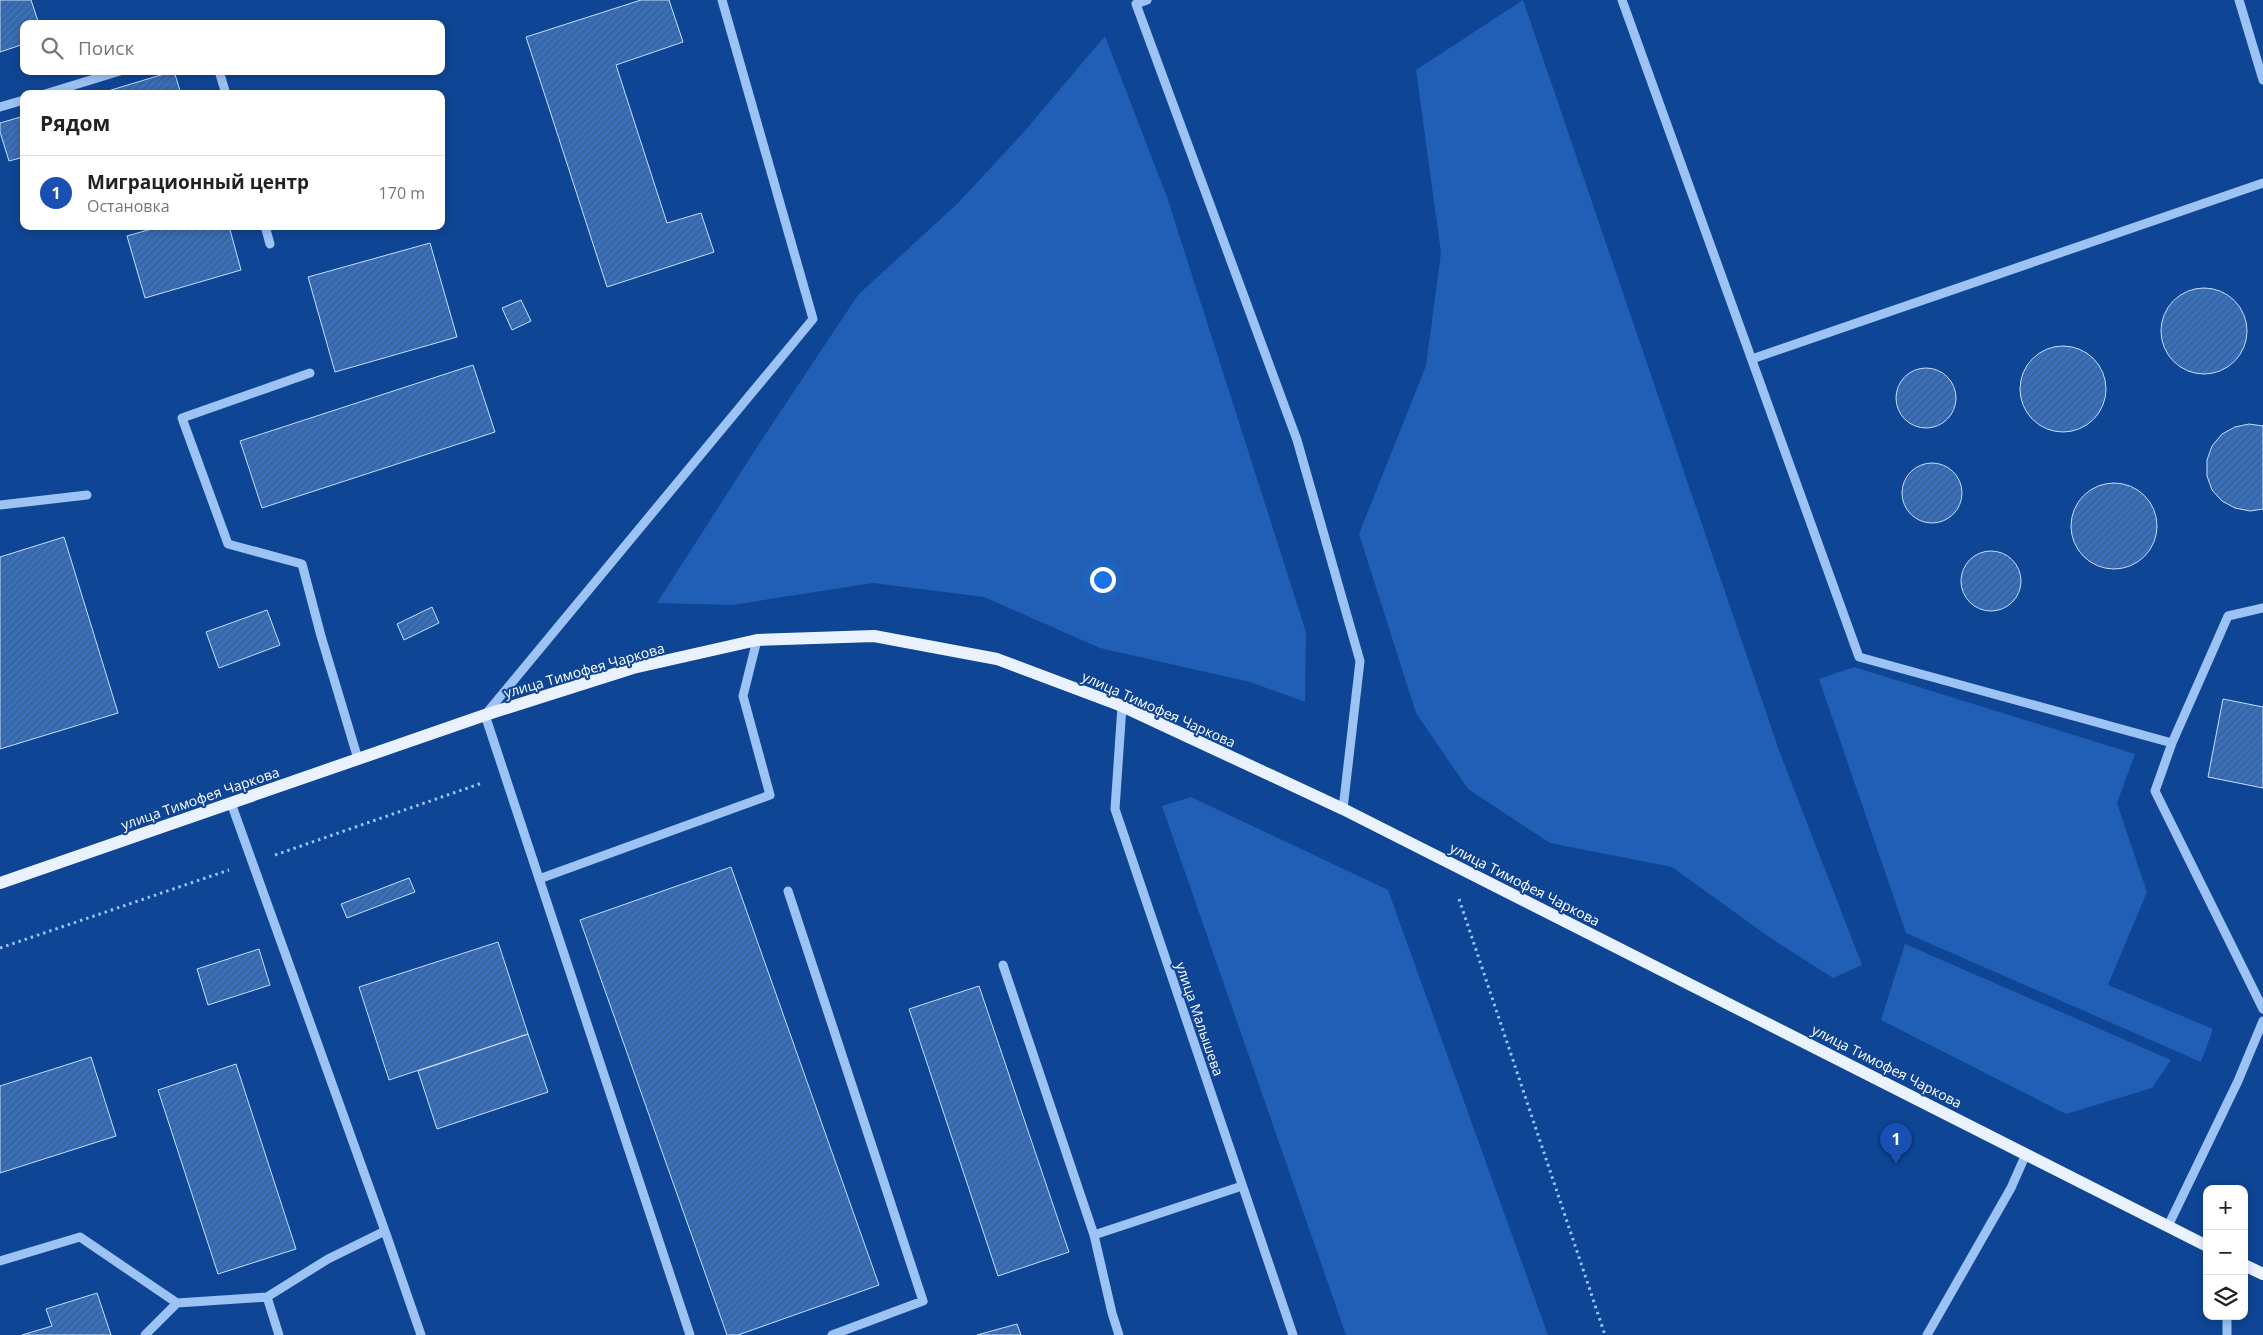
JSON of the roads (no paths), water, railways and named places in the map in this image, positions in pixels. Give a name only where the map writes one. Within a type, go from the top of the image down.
[{"type":"main road","name":"улица Тимофея Чаркова","points":[[0,883],[485,715],[634,668],[757,640],[874,636],[997,659],[1122,706],[1343,809],[2203,1244]]},
{"type":"main road","points":[[2248,1267],[2263,1274]]},
{"type":"lane","points":[[690,1335],[485,715],[813,319],[722,0]]},
{"type":"lane","points":[[1147,0],[1136,4],[1297,440],[1360,661],[1343,809]]},
{"type":"lane","points":[[1622,0],[1859,657],[2172,743]]},
{"type":"lane","points":[[2239,0],[2263,80]]},
{"type":"lane","points":[[58,90],[107,75]]},
{"type":"lane","points":[[220,75],[225,90]]},
{"type":"lane","points":[[0,107],[20,101]]},
{"type":"lane","points":[[1752,359],[2263,183]]},
{"type":"lane","points":[[266,230],[270,244]]},
{"type":"lane","points":[[310,373],[182,418],[228,544],[302,564],[321,636],[358,759]]},
{"type":"lane","points":[[0,505],[87,496]]},
{"type":"lane","points":[[2263,608],[2228,616],[2172,743],[2155,791],[2263,1009]]},
{"type":"lane","points":[[539,879],[770,795],[744,696],[757,640]]},
{"type":"lane","name":"улица Малышева","points":[[1122,706],[1115,809],[1293,1335]]},
{"type":"lane","points":[[231,802],[422,1335]]},
{"type":"lane","points":[[788,891],[923,1301],[832,1335]]},
{"type":"lane","points":[[1003,966],[1094,1235],[1119,1335]]},
{"type":"lane","points":[[2168,1226],[2238,1081],[2263,1021]]},
{"type":"lane","points":[[1927,1335],[2011,1188],[2026,1154]]},
{"type":"lane","points":[[1094,1235],[1242,1186]]},
{"type":"lane","points":[[0,1261],[80,1236],[176,1303],[266,1297],[328,1259],[385,1231]]},
{"type":"lane","points":[[266,1297],[279,1335]]},
{"type":"lane","points":[[145,1335],[176,1303]]},
{"type":"lane","points":[[2227,1320],[2227,1335]]},
{"type":"place","name":"Миграционный центр","points":[[1896,1164]]}]
